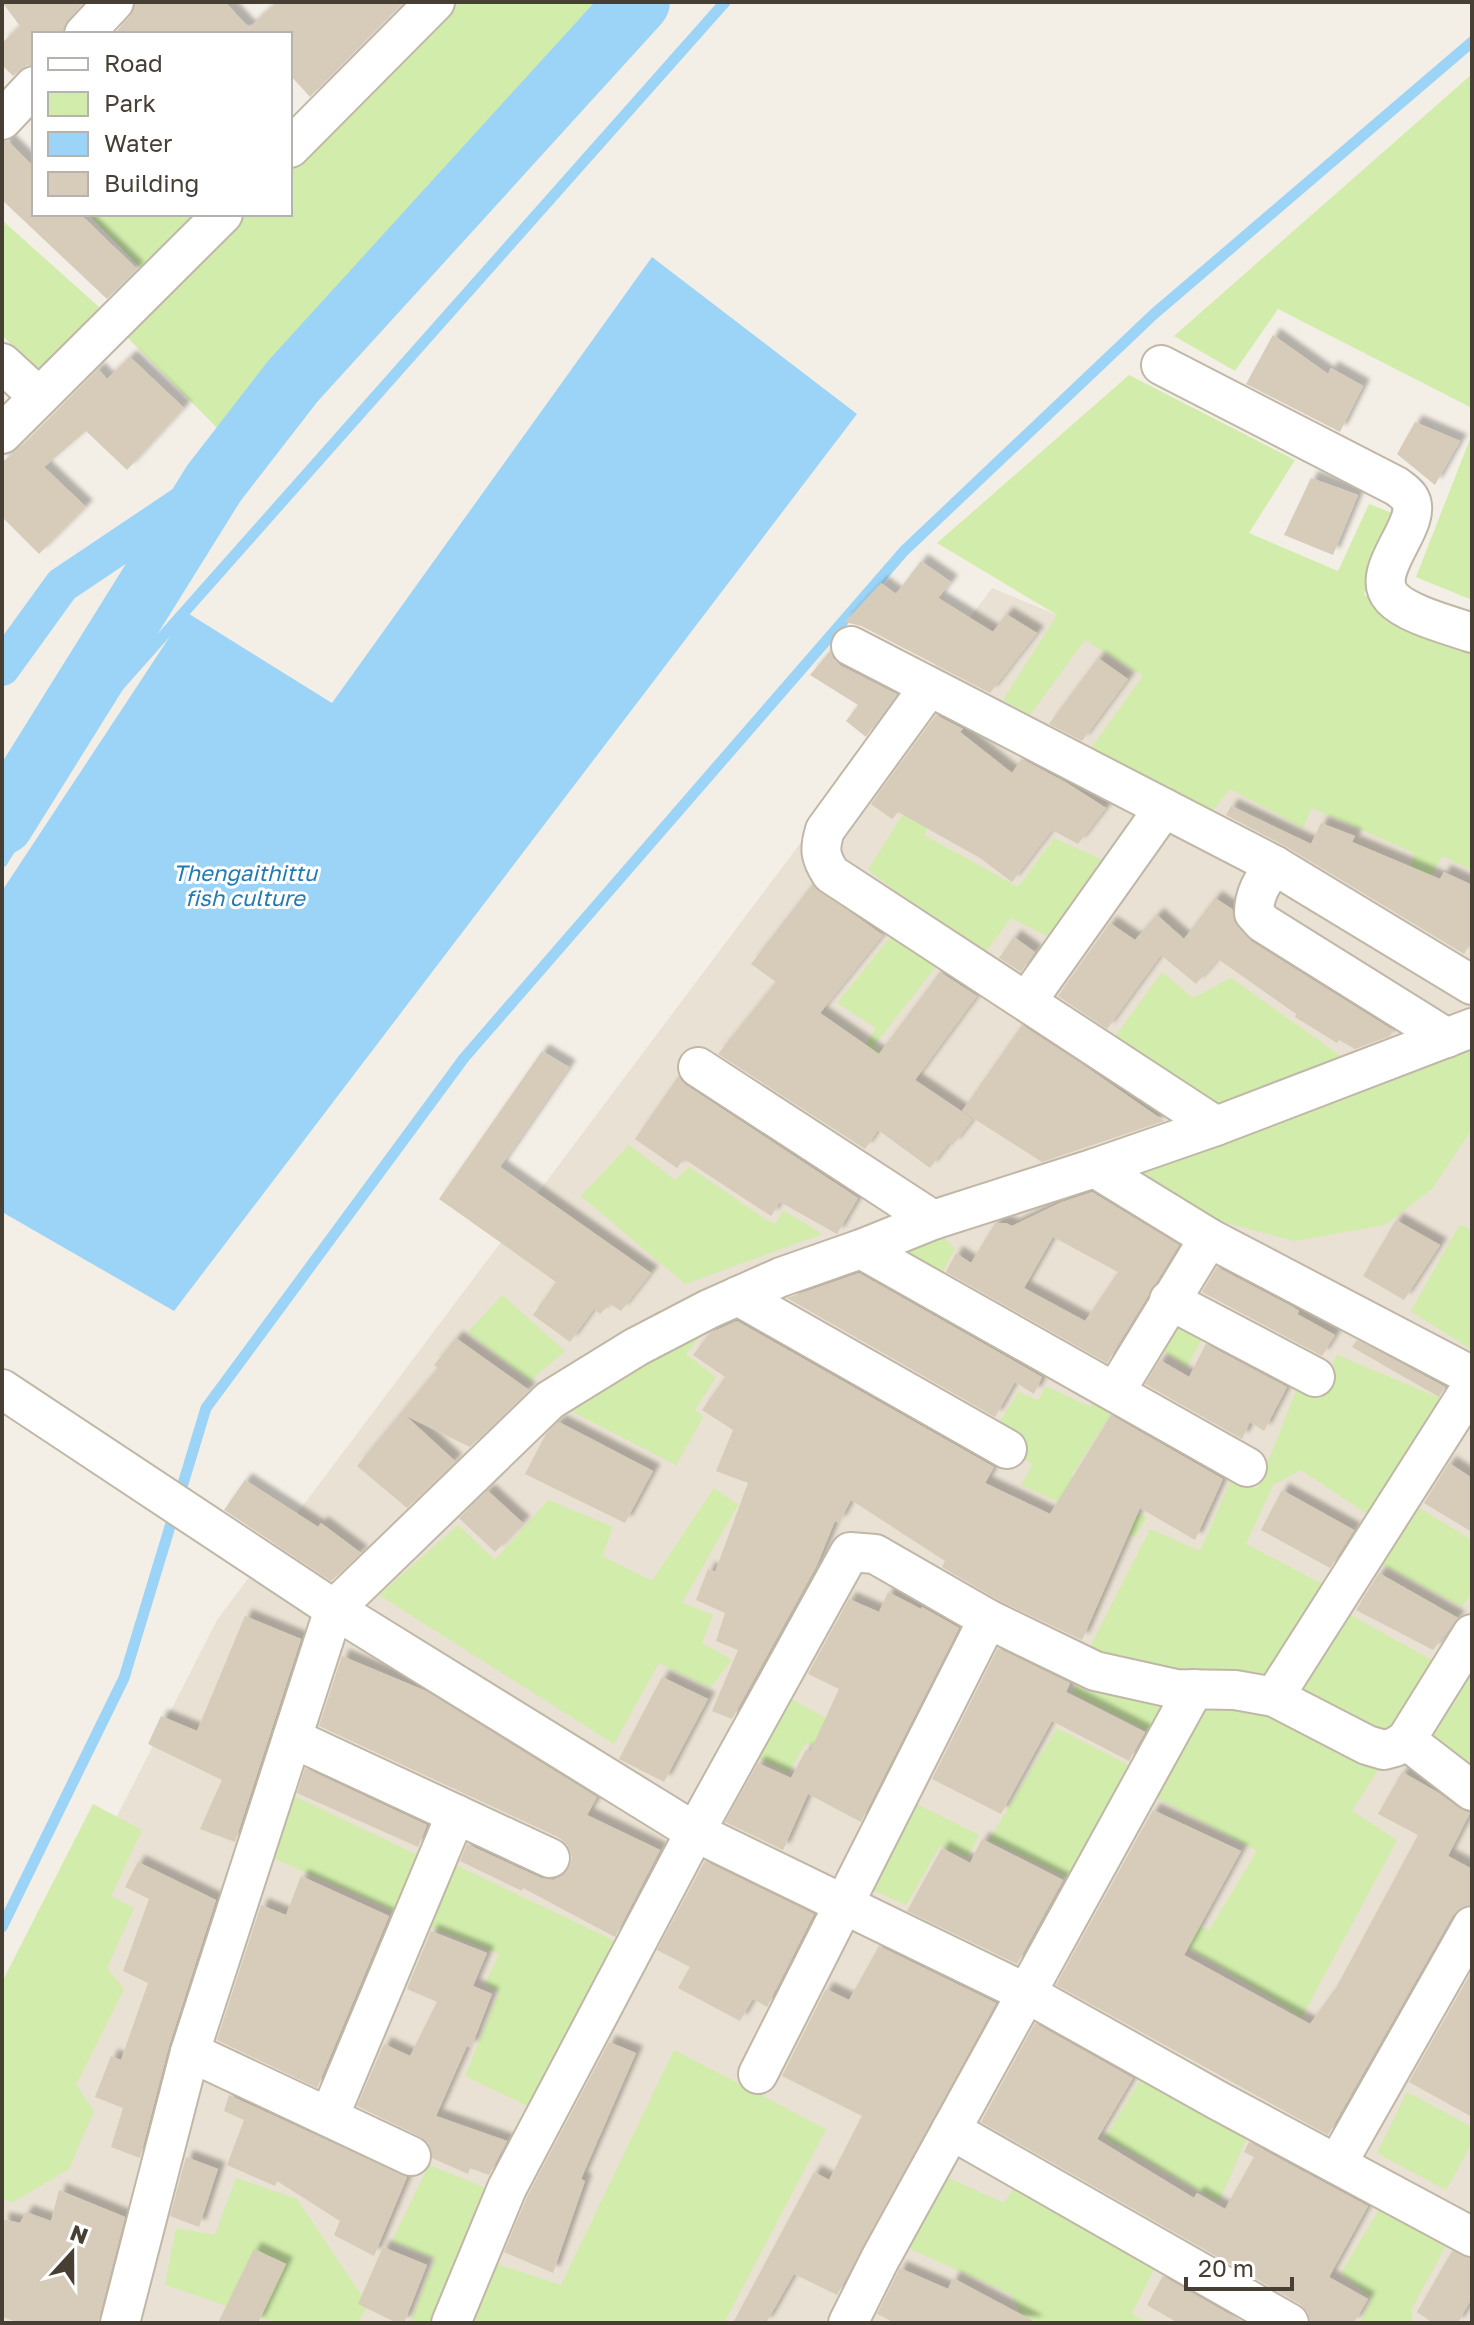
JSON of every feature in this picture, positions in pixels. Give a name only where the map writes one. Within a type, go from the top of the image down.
[{"type":"street","points":[[86,32],[114,2]]},
{"type":"street","points":[[292,146],[435,2]]},
{"type":"street","points":[[2,120],[32,88]]},
{"type":"street","points":[[2,434],[221,216]]},
{"type":"street","points":[[2,363],[39,397]]},
{"type":"street","points":[[1161,365],[1396,486],[1410,499],[1412,513],[1387,571],[1385,584],[1391,597],[1408,609],[1472,633]]},
{"type":"street","points":[[851,646],[1274,865],[1472,985]]},
{"type":"street","points":[[929,687],[825,830],[820,857],[831,874],[1216,1126]]},
{"type":"street","points":[[1027,1001],[1164,808]]},
{"type":"street","points":[[1274,865],[1256,892],[1254,902],[1254,913],[1263,923],[1460,1033]]},
{"type":"street","points":[[120,2323],[190,2052],[334,1609],[550,1400],[636,1347],[781,1277],[933,1220],[1216,1126],[1460,1033]]},
{"type":"street","points":[[698,1067],[933,1220]]},
{"type":"street","points":[[1095,1168],[1209,1238],[1472,1376]]},
{"type":"street","points":[[1115,1392],[1209,1238]]},
{"type":"street","points":[[861,1249],[1247,1467]]},
{"type":"street","points":[[738,1296],[1007,1449]]},
{"type":"street","points":[[1169,1300],[1315,1377]]},
{"type":"street","points":[[1274,1697],[1472,1386]]},
{"type":"street","points":[[2,1389],[334,1609],[695,1832],[1026,1993],[1472,2237]]},
{"type":"street","points":[[451,2323],[507,2188],[695,1832],[850,1552],[875,1554],[988,1619],[1095,1671],[1176,1689],[1235,1690],[1274,1697],[1367,1745],[1384,1750],[1406,1740],[1472,1634]]},
{"type":"street","points":[[758,2074],[988,1619]]},
{"type":"street","points":[[848,2323],[1194,1689]]},
{"type":"street","points":[[292,1738],[550,1858]]},
{"type":"street","points":[[1406,1740],[1472,1791]]},
{"type":"street","points":[[329,2117],[456,1814]]},
{"type":"street","points":[[1337,2164],[1472,1926]]},
{"type":"street","points":[[190,2052],[411,2156]]},
{"type":"street","points":[[951,2130],[1289,2323]]},
{"type":"shaded area","points":[[992,588],[1472,786],[1472,2323],[2,2323],[2,2042],[217,1620]]},
{"type":"green space","points":[[454,2],[617,2],[227,438],[123,333],[240,216],[292,216],[292,164]]},
{"type":"green space","points":[[1472,74],[1472,408],[1278,309],[1235,371],[1174,336]]},
{"type":"green space","points":[[90,216],[212,216],[150,278]]},
{"type":"green space","points":[[3,221],[109,316],[45,378],[2,335]]},
{"type":"green space","points":[[1129,375],[1295,460],[1249,533],[1338,571],[1369,504],[1397,515],[1364,595],[1472,646],[1472,870],[1442,856],[1429,880],[1411,867],[1414,853],[1312,808],[1303,828],[1230,789],[1210,814],[1087,754],[1143,676],[1085,640],[1030,715],[1003,700],[1057,615],[937,543]]},
{"type":"green space","points":[[1472,434],[1472,600],[1416,577]]},
{"type":"green space","points":[[927,806],[937,810],[924,835],[1018,887],[1054,838],[1111,864],[1055,940],[1011,918],[982,957],[868,870],[901,817]]},
{"type":"green space","points":[[896,930],[942,959],[873,1047],[902,1071],[833,1100],[876,1028],[837,1003]]},
{"type":"green space","points":[[1162,972],[1193,998],[1231,978],[1352,1064],[1218,1110],[1112,1041]]},
{"type":"green space","points":[[1472,1036],[1472,1129],[1432,1189],[1385,1225],[1294,1241],[1208,1218],[1125,1168]]},
{"type":"green space","points":[[629,1145],[675,1180],[689,1167],[765,1219],[776,1224],[783,1210],[822,1234],[685,1284],[581,1196]]},
{"type":"green space","points":[[1460,1224],[1472,1231],[1472,1350],[1411,1311]]},
{"type":"green space","points":[[938,1231],[955,1249],[941,1275],[899,1253]]},
{"type":"green space","points":[[502,1295],[565,1351],[530,1381],[468,1332]]},
{"type":"green space","points":[[1174,1312],[1207,1329],[1187,1367],[1152,1343]]},
{"type":"green space","points":[[705,1330],[686,1354],[716,1377],[695,1410],[703,1417],[676,1465],[563,1407]]},
{"type":"green space","points":[[1337,1355],[1447,1401],[1372,1517],[1301,1470],[1273,1485],[1246,1544],[1328,1587],[1262,1681],[1146,1668],[1103,1657],[1089,1649],[1150,1529],[1200,1551],[1231,1480],[1257,1489],[1298,1386],[1317,1396]]},
{"type":"green space","points":[[1046,1386],[1090,1407],[1100,1394],[1117,1405],[1071,1476],[1147,1518],[1135,1537],[1021,1485],[1033,1464],[1011,1453],[993,1433],[1018,1392],[1038,1400]]},
{"type":"green space","points":[[714,1488],[738,1505],[682,1603],[713,1615],[702,1643],[732,1660],[710,1688],[659,1663],[614,1744],[379,1595],[458,1525],[495,1560],[548,1500],[613,1527],[602,1556],[652,1581]]},
{"type":"green space","points":[[1409,1502],[1472,1540],[1472,1591],[1462,1607],[1372,1559]]},
{"type":"green space","points":[[1340,1609],[1437,1663],[1389,1740],[1289,1689]]},
{"type":"green space","points":[[1463,1671],[1472,1678],[1472,1776],[1422,1735]]},
{"type":"green space","points":[[1082,1672],[1167,1697],[1159,1737],[1072,1693]]},
{"type":"green space","points":[[782,1694],[902,1760],[887,1786],[807,1742],[788,1773],[752,1755]]},
{"type":"green space","points":[[1198,1704],[1268,1713],[1381,1765],[1352,1811],[1397,1840],[1302,2017],[1166,1934],[1175,1916],[1209,1930],[1257,1851],[1157,1798]]},
{"type":"green space","points":[[1057,1728],[1141,1772],[1077,1882],[989,1840]]},
{"type":"green space","points":[[281,1790],[428,1860],[403,1915],[261,1853]]},
{"type":"green space","points":[[906,1799],[979,1835],[967,1857],[940,1846],[906,1905],[870,1889]]},
{"type":"green space","points":[[93,1804],[142,1830],[111,1896],[134,1908],[107,1968],[124,1989],[76,2085],[94,2111],[69,2169],[13,2202],[2,2199],[2,1982]]},
{"type":"green space","points":[[445,1860],[623,1945],[536,2110],[465,2076],[499,1993],[485,1984],[499,1954],[420,1923]]},
{"type":"green space","points":[[674,2050],[826,2129],[724,2323],[466,2323],[491,2262],[561,2285]]},
{"type":"green space","points":[[1144,2074],[1252,2126],[1219,2202],[1105,2138]]},
{"type":"green space","points":[[1407,2092],[1472,2127],[1472,2143],[1446,2190],[1377,2153]]},
{"type":"green space","points":[[429,2165],[498,2193],[442,2323],[410,2323],[435,2259],[392,2241]]},
{"type":"green space","points":[[944,2176],[1004,2203],[1019,2180],[1159,2259],[1132,2314],[1147,2323],[1025,2323],[1011,2294],[899,2244]]},
{"type":"green space","points":[[236,2178],[297,2199],[368,2305],[358,2323],[277,2323],[165,2285],[176,2228],[215,2235]]},
{"type":"green space","points":[[1383,2203],[1449,2240],[1411,2310],[1413,2323],[1360,2323],[1372,2298],[1341,2273]]},
{"type":"water","name":"Thengaithittu fish culture","points":[[652,257],[857,414],[174,1311],[2,1212],[2,891],[186,612],[332,703]]},
{"type":"building","points":[[2,2],[84,2],[68,20],[64,32],[32,32],[32,65],[27,65],[13,76],[2,65],[2,43],[20,26]]},
{"type":"building","points":[[135,2],[225,2],[249,28],[277,2],[404,2],[310,97],[292,77],[292,32],[116,32],[130,16]]},
{"type":"building","points":[[2,141],[8,141],[32,165],[32,216],[82,216],[137,269],[107,299],[2,200]]},
{"type":"building","points":[[1273,335],[1328,374],[1331,368],[1363,386],[1340,432],[1246,384]]},
{"type":"building","points":[[130,357],[184,408],[127,470],[86,431],[44,467],[86,507],[39,554],[2,517],[2,462],[18,450],[98,369],[107,379]]},
{"type":"building","points":[[1415,422],[1460,441],[1435,485],[1397,454]]},
{"type":"building","points":[[1311,478],[1358,495],[1333,555],[1284,535]]},
{"type":"building","points":[[921,561],[951,582],[938,598],[993,632],[1006,614],[1037,633],[990,693],[861,626],[845,622],[881,583],[896,594]]},
{"type":"building","points":[[830,651],[841,666],[896,694],[866,737],[846,721],[858,705],[810,675]]},
{"type":"building","points":[[1098,658],[1128,679],[1082,741],[1049,724]]},
{"type":"building","points":[[936,715],[963,729],[960,732],[1012,773],[1022,759],[1106,808],[1078,844],[1052,830],[1012,882],[980,858],[898,812],[892,819],[871,804]]},
{"type":"building","points":[[1231,806],[1311,844],[1321,823],[1355,836],[1352,842],[1440,879],[1444,872],[1472,885],[1472,940],[1464,954],[1285,846],[1226,815]]},
{"type":"building","points":[[812,885],[883,935],[820,1013],[879,1054],[940,972],[977,996],[915,1080],[973,1119],[930,1168],[878,1130],[865,1149],[718,1054],[776,982],[751,964]]},
{"type":"building","points":[[1215,898],[1232,909],[1234,921],[1251,941],[1393,1030],[1390,1036],[1355,1049],[1339,1040],[1337,1043],[1295,1017],[1296,1014],[1218,959],[1196,984],[1161,955],[1107,1029],[1058,996],[1110,923],[1135,940],[1157,915],[1184,939]]},
{"type":"building","points":[[1014,937],[1035,952],[1021,972],[999,958]]},
{"type":"building","points":[[1022,1025],[1164,1121],[1042,1162],[962,1111]]},
{"type":"building","points":[[542,1051],[569,1067],[500,1167],[651,1273],[621,1311],[610,1304],[600,1314],[594,1309],[570,1342],[533,1315],[556,1282],[439,1199]]},
{"type":"building","points":[[678,1077],[858,1198],[837,1234],[780,1202],[771,1216],[684,1159],[677,1168],[635,1139]]},
{"type":"building","points":[[1092,1192],[1179,1245],[1107,1363],[946,1272],[956,1253],[971,1263],[995,1223],[1012,1226],[1062,1202]],"holes":[[[1053,1237],[1118,1272],[1085,1321],[1024,1288]]]},
{"type":"building","points":[[1396,1220],[1440,1245],[1404,1300],[1363,1276]]},
{"type":"building","points":[[1217,1267],[1293,1307],[1299,1311],[1297,1314],[1335,1335],[1322,1356],[1202,1292]]},
{"type":"building","points":[[859,1273],[1042,1377],[1034,1394],[1015,1382],[995,1417],[787,1298]]},
{"type":"building","points":[[737,1321],[994,1467],[985,1483],[1050,1514],[1111,1415],[1223,1479],[1195,1540],[1140,1508],[1082,1640],[998,1600],[942,1567],[945,1561],[851,1500],[839,1523],[835,1521],[817,1565],[732,1719],[712,1711],[738,1650],[716,1641],[725,1613],[696,1600],[708,1569],[715,1572],[748,1483],[716,1471],[733,1430],[702,1410],[725,1377],[693,1355],[710,1333]]},
{"type":"building","points":[[456,1338],[529,1390],[470,1447],[406,1416],[455,1461],[407,1508],[357,1466],[438,1368],[434,1365]]},
{"type":"building","points":[[1357,1340],[1445,1387],[1439,1397],[1352,1347]]},
{"type":"building","points":[[1206,1344],[1287,1387],[1264,1431],[1250,1422],[1242,1439],[1145,1384],[1160,1360],[1189,1377]]},
{"type":"building","points":[[559,1422],[653,1471],[625,1523],[525,1474],[546,1434]]},
{"type":"building","points":[[1449,1463],[1472,1478],[1472,1532],[1424,1503]]},
{"type":"building","points":[[245,1480],[318,1527],[321,1523],[361,1553],[331,1581],[224,1510]]},
{"type":"building","points":[[1282,1490],[1354,1530],[1330,1568],[1261,1530]]},
{"type":"building","points":[[488,1491],[523,1523],[495,1552],[459,1518]]},
{"type":"building","points":[[1379,1573],[1458,1618],[1433,1650],[1356,1610]]},
{"type":"building","points":[[888,1592],[959,1628],[861,1822],[808,1794],[783,1850],[725,1822],[758,1763],[791,1778],[806,1750],[810,1752],[839,1689],[808,1674],[849,1599],[879,1612]]},
{"type":"building","points":[[245,1616],[301,1639],[235,1842],[200,1829],[222,1780],[148,1744],[161,1716],[197,1731]]},
{"type":"building","points":[[998,1648],[1070,1683],[1066,1692],[1145,1732],[1129,1761],[1052,1721],[1001,1814],[932,1779]]},
{"type":"building","points":[[342,1656],[426,1691],[597,1797],[587,1815],[660,1850],[615,1937],[523,1888],[522,1891],[460,1861],[467,1844],[541,1878],[553,1880],[570,1867],[572,1857],[568,1846],[560,1838],[319,1726]]},
{"type":"building","points":[[662,1677],[708,1699],[664,1782],[619,1759]]},
{"type":"building","points":[[305,1768],[427,1825],[418,1847],[297,1793]]},
{"type":"building","points":[[1402,1772],[1470,1813],[1448,1856],[1472,1869],[1472,1904],[1462,1907],[1453,1915],[1328,2135],[1056,1985],[1153,1810],[1241,1851],[1184,1955],[1310,2024],[1336,1988],[1418,1835],[1378,1814]]},
{"type":"building","points":[[982,1839],[1063,1880],[1017,1964],[907,1911],[942,1848],[970,1863]]},
{"type":"building","points":[[705,1861],[814,1914],[767,2007],[753,1999],[740,2021],[678,1988],[690,1967],[657,1950]]},
{"type":"building","points":[[138,1862],[216,1900],[169,2046],[140,2158],[111,2147],[123,2108],[95,2097],[111,2056],[121,2060],[148,1983],[123,1971],[149,1899],[125,1887]]},
{"type":"building","points":[[301,1876],[389,1916],[317,2088],[217,2040],[261,1905],[286,1915]]},
{"type":"building","points":[[431,1931],[487,1953],[473,1986],[492,1994],[471,2048],[467,2046],[436,2116],[507,2141],[489,2175],[470,2168],[468,2174],[432,2158],[429,2144],[421,2137],[357,2106],[384,2044],[410,2056],[437,2002],[407,1989]]},
{"type":"building","points":[[879,1946],[996,2003],[837,2295],[794,2274],[766,2323],[733,2323],[814,2172],[829,2180],[862,2116],[782,2076],[826,1989],[849,2000]]},
{"type":"building","points":[[1472,1971],[1472,2117],[1409,2082]]},
{"type":"building","points":[[1035,2023],[1133,2078],[1097,2139],[1194,2198],[1197,2193],[1225,2209],[1254,2157],[1244,2152],[1249,2142],[1368,2206],[1329,2277],[1368,2299],[1354,2323],[1311,2323],[1308,2313],[1300,2304],[981,2122]]},
{"type":"building","points":[[609,2042],[636,2053],[581,2179],[585,2181],[553,2273],[504,2252],[527,2197]]},
{"type":"building","points":[[229,2095],[407,2177],[374,2256],[334,2235],[340,2221],[277,2181],[275,2186],[227,2165],[244,2120],[224,2111]]},
{"type":"building","points":[[186,2157],[218,2169],[199,2227],[170,2216]]},
{"type":"building","points":[[59,2190],[125,2217],[98,2323],[20,2323],[2,2317],[2,2219],[20,2223],[26,2212],[51,2221]]},
{"type":"building","points":[[383,2247],[427,2265],[404,2323],[397,2323],[358,2304]]},
{"type":"building","points":[[254,2249],[286,2264],[258,2323],[218,2323]]},
{"type":"building","points":[[1452,2251],[1472,2259],[1472,2298],[1458,2323],[1433,2323],[1417,2312]]},
{"type":"building","points":[[900,2268],[948,2289],[953,2278],[1037,2323],[895,2323],[877,2314]]},
{"type":"building","points":[[1163,2276],[1245,2323],[1178,2323],[1147,2305]]},
{"type":"waterway","points":[[2,823],[214,483],[293,381],[638,2]]},
{"type":"waterway","points":[[2,862],[93,715],[725,2]]},
{"type":"waterway","points":[[2,1927],[124,1678],[206,1408],[464,1058],[904,551],[1154,314],[1472,42]]},
{"type":"waterway","points":[[2,668],[62,585],[214,483]]}]
